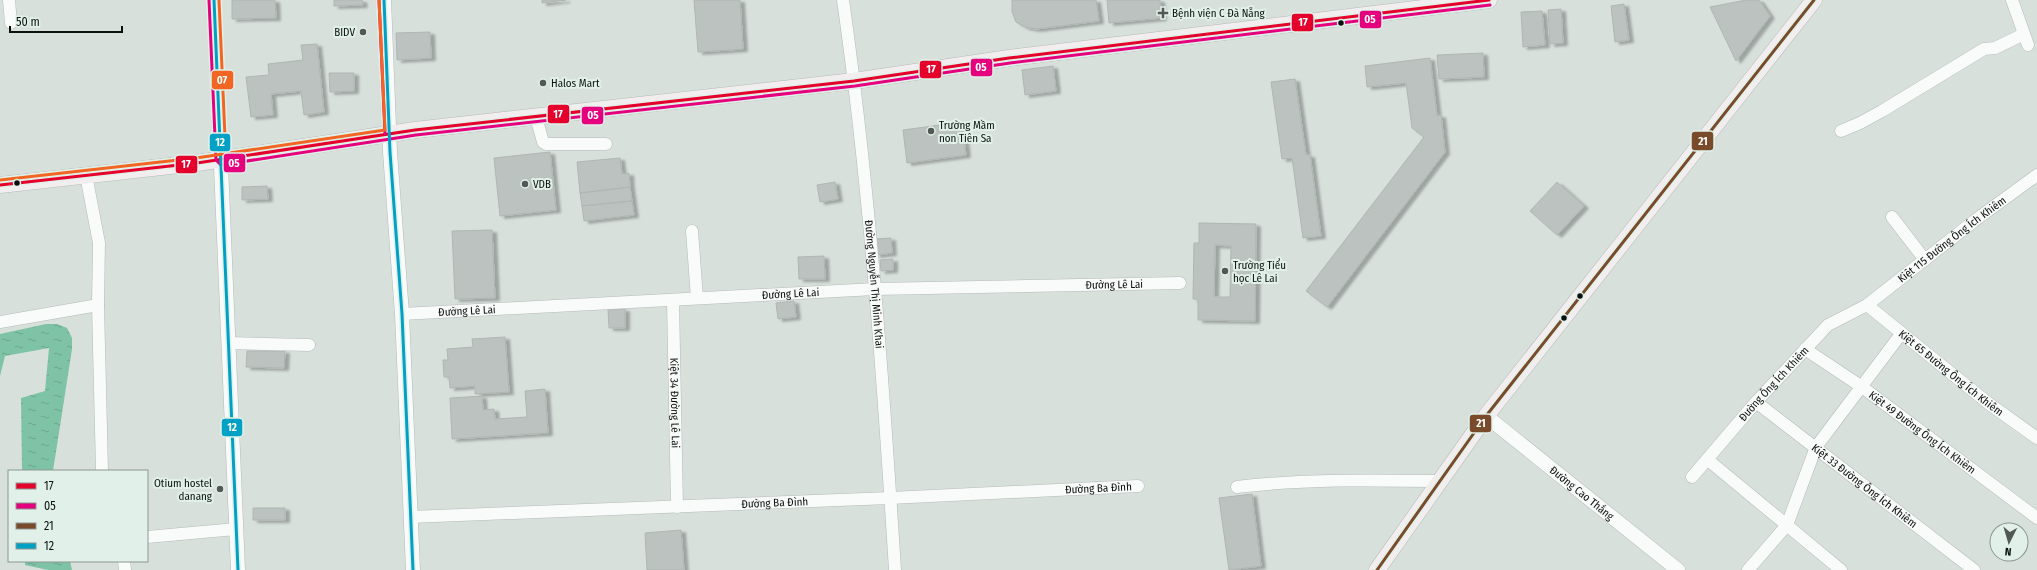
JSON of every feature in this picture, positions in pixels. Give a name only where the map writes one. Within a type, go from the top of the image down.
[{"type":"main road","points":[[0,185],[221,160],[390,134],[854,81],[1009,58],[1489,0]]},
{"type":"main road","points":[[1377,570],[1486,416],[1810,3]]},
{"type":"street","points":[[9,0],[11,23]]},
{"type":"street","points":[[214,0],[238,570]]},
{"type":"street","points":[[384,0],[390,134],[402,314],[413,570]]},
{"type":"street","name":"Đường Nguyễn Thị Minh Khai","points":[[843,0],[854,81],[875,289],[895,570]]},
{"type":"street","points":[[1841,131],[1882,111],[1984,49],[1995,48],[2026,40],[2012,0]]},
{"type":"street","points":[[536,117],[543,142],[546,144],[606,144]]},
{"type":"street","name":"Kiệt 115 Đường Ông Ích Khiêm","points":[[1867,305],[2037,174]]},
{"type":"street","points":[[86,175],[99,243],[98,306],[102,470]]},
{"type":"street","points":[[1892,217],[1925,260]]},
{"type":"street","points":[[692,231],[697,298]]},
{"type":"street","name":"Đường Lê Lai","points":[[402,314],[875,289],[1180,283]]},
{"type":"street","name":"Kiệt 34 Đường Lê Lai","points":[[672,300],[677,507]]},
{"type":"street","name":"Kiệt 65 Đường Ông Ích Khiêm","points":[[1867,305],[1988,403],[2037,438]]},
{"type":"street","name":"Đường Ông Ích Khiêm","points":[[1692,477],[1756,402],[1828,325],[1867,305]]},
{"type":"street","points":[[0,322],[98,306]]},
{"type":"street","points":[[1748,570],[1787,525],[1816,447],[1901,334]]},
{"type":"street","points":[[228,343],[309,345]]},
{"type":"street","name":"Kiệt 49 Đường Ông Ích Khiêm","points":[[1805,349],[1862,386],[2037,518]]},
{"type":"street","name":"Kiệt 33 Đường Ông Ích Khiêm","points":[[1756,402],[1974,570]]},
{"type":"street","name":"Đường Cao Thắng","points":[[1486,416],[1678,570]]},
{"type":"street","points":[[1708,460],[1841,570]]},
{"type":"street","points":[[1237,487],[1270,483],[1348,480],[1440,481]]},
{"type":"street","name":"Đường Ba Đình","points":[[410,517],[890,498],[1138,486]]},
{"type":"street","points":[[148,537],[236,529]]},
{"type":"water","points":[[46,324],[57,324],[67,328],[72,338],[72,349],[53,470],[22,470],[21,398],[45,391],[49,348],[5,356],[0,376],[0,334]]},
{"type":"water","points":[[25,562],[70,562],[72,570],[48,570],[25,565]]},
{"type":"building","points":[[232,0],[275,0],[276,18],[232,19]]},
{"type":"building","points":[[334,0],[362,0],[363,5],[334,6]]},
{"type":"building","points":[[542,0],[566,0],[542,3]]},
{"type":"building","points":[[694,0],[740,0],[743,49],[698,52]]},
{"type":"building","points":[[1012,0],[1096,0],[1099,21],[1036,29],[1025,27],[1016,22],[1012,12]]},
{"type":"building","points":[[1107,0],[1160,0],[1162,18],[1109,23]]},
{"type":"building","points":[[1746,0],[1759,0],[1770,16],[1736,61],[1710,7]]},
{"type":"building","points":[[1624,4],[1629,40],[1615,42],[1611,6]]},
{"type":"building","points":[[1561,9],[1563,43],[1550,44],[1548,10]]},
{"type":"building","points":[[1542,11],[1545,45],[1523,47],[1521,12]]},
{"type":"building","points":[[430,32],[431,58],[397,60],[396,33]]},
{"type":"building","points":[[317,44],[324,112],[304,115],[301,91],[271,94],[273,115],[251,117],[246,77],[269,75],[268,64],[303,60],[301,45]]},
{"type":"building","points":[[1483,53],[1484,77],[1439,79],[1437,55]]},
{"type":"building","points":[[1430,58],[1437,116],[1441,115],[1445,152],[1327,307],[1306,291],[1424,137],[1412,128],[1406,83],[1367,87],[1365,66]]},
{"type":"building","points":[[1053,66],[1056,91],[1025,95],[1022,70]]},
{"type":"building","points":[[329,73],[354,73],[354,91],[330,92]]},
{"type":"building","points":[[1295,79],[1306,155],[1310,155],[1321,236],[1303,238],[1292,158],[1282,159],[1271,82]]},
{"type":"building","points":[[962,122],[966,155],[907,163],[903,130]]},
{"type":"building","name":"VDB","points":[[550,152],[556,210],[500,216],[494,158]]},
{"type":"building","points":[[620,158],[622,174],[629,173],[630,187],[580,193],[577,162]]},
{"type":"building","points":[[835,182],[838,199],[820,202],[817,185]]},
{"type":"building","points":[[1557,182],[1584,206],[1557,235],[1530,211]]},
{"type":"building","points":[[267,186],[268,199],[242,200],[242,187]]},
{"type":"building","points":[[630,187],[632,201],[582,206],[580,193]]},
{"type":"building","points":[[632,201],[634,215],[584,221],[582,206]]},
{"type":"building","name":"Trường Tiểu học Lê Lai","points":[[1199,223],[1256,224],[1255,321],[1198,320],[1198,299],[1193,299],[1194,243],[1199,243]],"holes":[[[1215,245],[1231,246],[1230,297],[1214,297]]]},
{"type":"building","points":[[492,230],[495,298],[455,299],[452,231]]},
{"type":"building","points":[[891,238],[892,253],[876,255],[875,239]]},
{"type":"building","points":[[824,256],[825,279],[799,279],[798,257]]},
{"type":"building","points":[[893,259],[893,270],[881,271],[880,260]]},
{"type":"building","points":[[794,301],[796,317],[778,319],[776,303]]},
{"type":"building","points":[[608,309],[625,309],[625,328],[609,328]]},
{"type":"building","points":[[505,337],[509,392],[475,394],[475,386],[450,388],[449,377],[444,377],[443,360],[448,360],[447,349],[473,347],[472,339]]},
{"type":"building","points":[[247,351],[285,351],[284,368],[246,367]]},
{"type":"building","points":[[545,389],[548,433],[452,439],[450,398],[482,396],[483,410],[494,409],[495,419],[527,417],[525,391]]},
{"type":"building","points":[[1252,494],[1261,566],[1229,570],[1219,498]]},
{"type":"building","points":[[253,508],[285,508],[285,520],[253,520]]},
{"type":"building","points":[[681,530],[684,570],[647,570],[645,533]]},
{"type":"transit line","name":"05","points":[[209,0],[216,160],[221,165],[416,135],[855,86],[1010,63],[1490,5]]},
{"type":"transit line","name":"12","points":[[214,0],[238,570]]},
{"type":"transit line","name":"07","points":[[219,0],[226,160]]},
{"type":"transit line","name":"05","points":[[379,0],[385,134]]},
{"type":"transit line","name":"07","points":[[0,180],[196,158],[385,130],[379,0]]},
{"type":"transit line","name":"12","points":[[384,0],[390,152],[402,314],[413,570]]},
{"type":"transit line","name":"17","points":[[0,185],[197,163],[415,130],[854,81],[1009,58],[1489,0]]},
{"type":"transit line","name":"21","points":[[1377,570],[1486,416],[1814,0]]},
{"type":"place","name":"Bệnh viện C Đà Nẵng","points":[[1163,13]]},
{"type":"place","name":"BIDV","points":[[363,32]]},
{"type":"place","name":"Halos Mart","points":[[543,83]]},
{"type":"place","name":"Trường Mầm non Tiên Sa","points":[[931,131]]},
{"type":"place","name":"VDB","points":[[525,184]]},
{"type":"place","name":"Trường Tiểu học Lê Lai","points":[[1225,271]]},
{"type":"place","name":"Otium hostel danang","points":[[220,489]]}]
